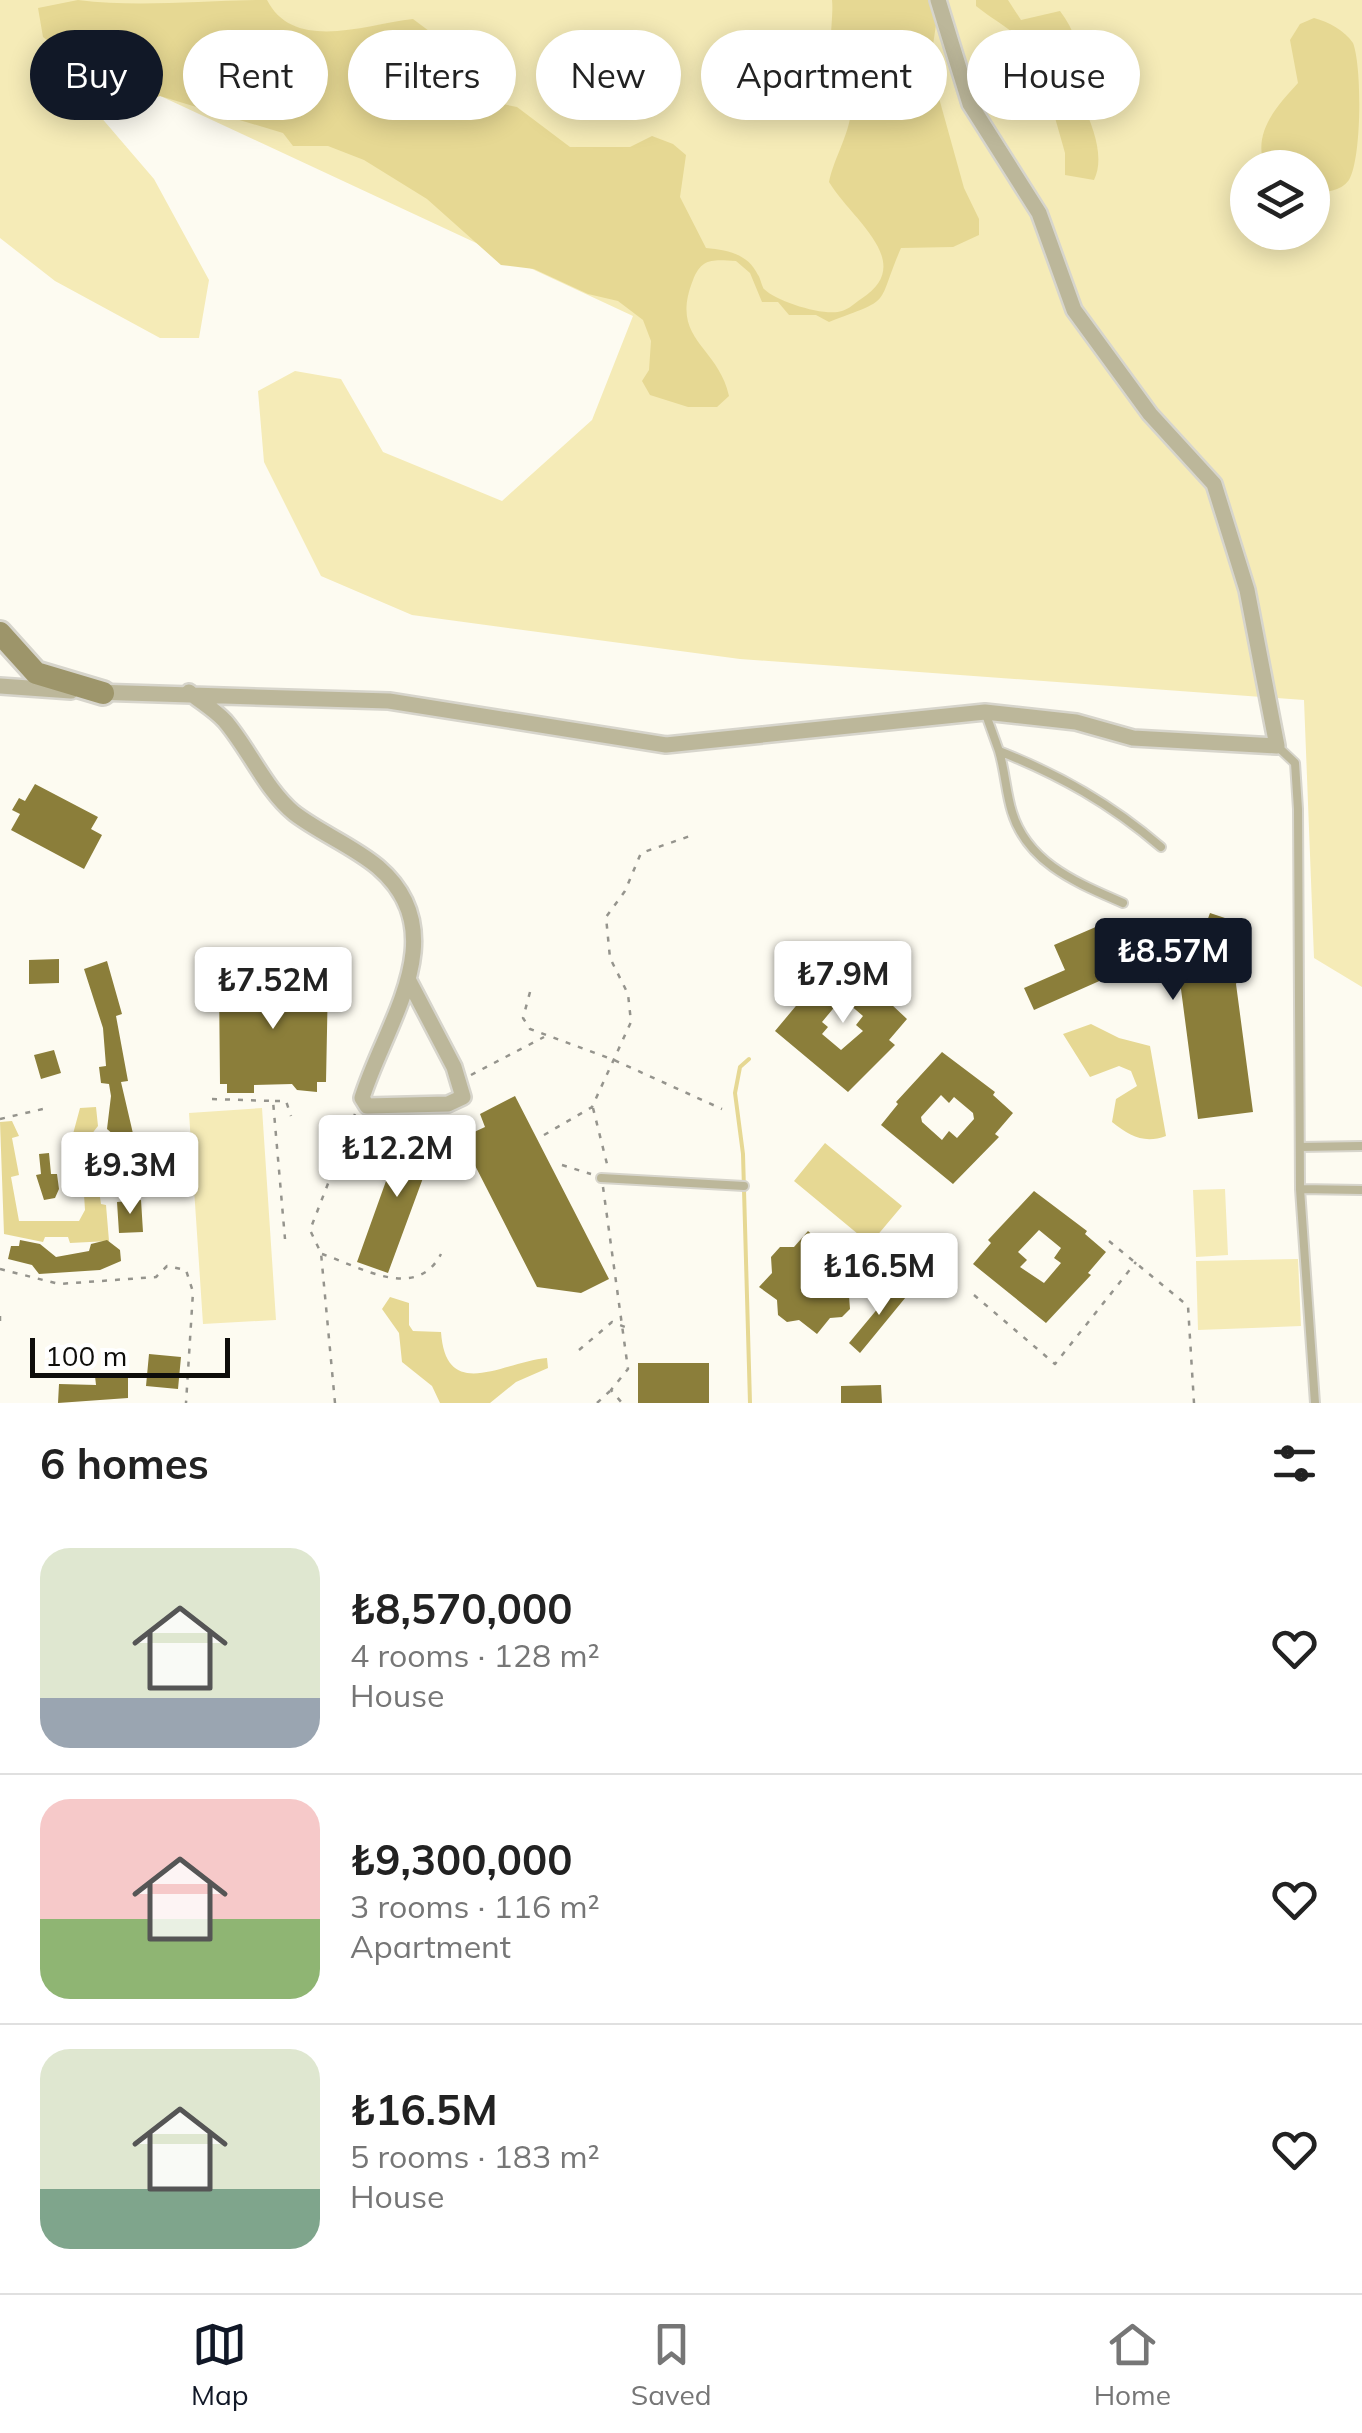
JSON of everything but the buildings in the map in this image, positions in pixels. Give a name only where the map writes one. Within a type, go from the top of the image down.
[{"type":"street","points":[[0,686],[390,701],[666,745],[985,712],[1076,722],[1133,738],[1276,746],[1247,590],[1214,484],[1150,414],[1074,310],[1039,213],[970,104],[938,0]]},
{"type":"street","points":[[0,633],[36,672],[104,693]]},
{"type":"street","points":[[189,692],[224,720],[291,810],[378,868],[397,889],[416,927],[409,980],[373,1061],[362,1098],[368,1106],[392,1109],[448,1104],[463,1097],[460,1081],[409,980]]},
{"type":"lane","points":[[985,712],[1019,832],[1037,856],[1068,878],[1123,903]]},
{"type":"lane","points":[[1276,746],[1294,763],[1298,809],[1300,1189],[1315,1403]]},
{"type":"lane","points":[[999,751],[1091,794],[1119,811],[1161,848]]},
{"type":"lane","points":[[1300,1147],[1362,1146]]},
{"type":"lane","points":[[601,1178],[744,1186]]},
{"type":"lane","points":[[1300,1189],[1362,1190]]},
{"type":"path","points":[[544,1135],[592,1106],[631,1022],[628,994],[610,958],[606,917],[625,891],[641,853],[693,835]]},
{"type":"path","points":[[530,992],[523,1018],[530,1030],[614,1060],[722,1110]]},
{"type":"path","points":[[460,1081],[545,1036]]},
{"type":"path","points":[[336,1403],[320,1253],[310,1230],[362,1098]]},
{"type":"path","points":[[212,1100],[286,1101],[291,1116]]},
{"type":"path","points":[[274,1101],[285,1239]]},
{"type":"path","points":[[592,1106],[608,1169],[601,1178],[626,1328],[628,1369],[596,1403]]},
{"type":"path","points":[[0,1119],[46,1108]]},
{"type":"path","points":[[562,1166],[601,1178]]},
{"type":"path","points":[[1109,1241],[1188,1306],[1194,1403]]},
{"type":"path","points":[[320,1253],[396,1280],[416,1279],[434,1269],[442,1254]]},
{"type":"path","points":[[974,1295],[1055,1364],[1136,1262]]},
{"type":"path","points":[[0,1269],[59,1284],[156,1277],[167,1266],[186,1270],[193,1292],[186,1403]]},
{"type":"path","points":[[0,1316],[0,1326]]},
{"type":"path","points":[[579,1350],[612,1322],[626,1328]]},
{"type":"path","points":[[611,1390],[622,1403]]},
{"type":"shaded area","points":[[0,0],[1362,0],[1362,987],[1314,958],[1304,700],[740,659],[412,615],[321,576],[264,462],[258,391],[295,371],[341,379],[383,452],[502,501],[592,420],[633,316],[212,120],[328,120],[328,30],[183,30],[183,107],[163,97],[163,30],[30,30],[30,120],[103,120],[154,179],[209,280],[199,338],[160,338],[55,281],[0,238]]},
{"type":"shaded area","points":[[78,0],[148,4],[267,0],[279,16],[309,30],[183,30],[183,103],[163,97],[163,30],[42,30],[38,8]]},
{"type":"shaded area","points":[[832,0],[932,0],[935,30],[831,30]]},
{"type":"shaded area","points":[[976,0],[1008,0],[1021,20],[1060,11],[1071,30],[1010,30],[976,6]]},
{"type":"shaded area","points":[[1314,18],[1336,27],[1353,43],[1356,55],[1358,133],[1353,169],[1345,184],[1330,190],[1330,150],[1262,150],[1268,121],[1298,83],[1290,40],[1300,24]]},
{"type":"shaded area","points":[[413,19],[428,30],[348,30],[348,120],[516,120],[516,107],[570,147],[630,147],[652,136],[673,144],[686,155],[680,197],[706,248],[743,258],[754,268],[764,289],[779,299],[814,310],[847,309],[877,285],[883,271],[875,241],[829,182],[849,120],[945,120],[964,188],[979,219],[979,235],[953,247],[901,248],[880,298],[829,322],[816,315],[789,315],[778,302],[762,302],[750,273],[736,261],[705,264],[693,280],[687,316],[729,396],[717,407],[688,407],[650,395],[642,381],[649,370],[651,341],[643,320],[618,301],[588,294],[534,269],[501,265],[427,199],[364,160],[328,146],[293,146],[283,133],[240,120],[328,120],[328,31]]},
{"type":"shaded area","points":[[1056,120],[1089,120],[1098,162],[1094,180],[1065,175],[1065,153]]},
{"type":"shaded area","points":[[1091,1024],[1119,1038],[1150,1046],[1166,1136],[1138,1137],[1112,1122],[1116,1099],[1137,1086],[1131,1071],[1119,1066],[1090,1077],[1063,1034]]},
{"type":"shaded area","points":[[96,1107],[98,1126],[87,1140],[90,1159],[102,1165],[104,1181],[98,1183],[101,1204],[106,1205],[109,1241],[70,1243],[68,1237],[45,1237],[43,1242],[4,1234],[0,1122],[12,1121],[19,1136],[12,1138],[19,1175],[11,1177],[19,1221],[79,1221],[85,1210],[82,1163],[71,1165],[65,1140],[73,1134],[80,1108]]},
{"type":"shaded area","points":[[262,1108],[276,1320],[203,1324],[189,1113]]},
{"type":"shaded area","points":[[825,1143],[902,1206],[870,1244],[794,1181]]},
{"type":"shaded area","points":[[1225,1189],[1228,1255],[1196,1257],[1193,1190]]},
{"type":"shaded area","points":[[1298,1259],[1301,1326],[1198,1330],[1196,1261]]},
{"type":"shaded area","points":[[390,1297],[409,1303],[409,1325],[413,1331],[441,1332],[445,1354],[453,1367],[479,1373],[547,1358],[548,1368],[516,1382],[490,1403],[440,1403],[432,1386],[402,1362],[399,1333],[382,1309]]},
{"type":"waterway","points":[[749,1059],[740,1067],[735,1093],[743,1154],[750,1403]]}]
